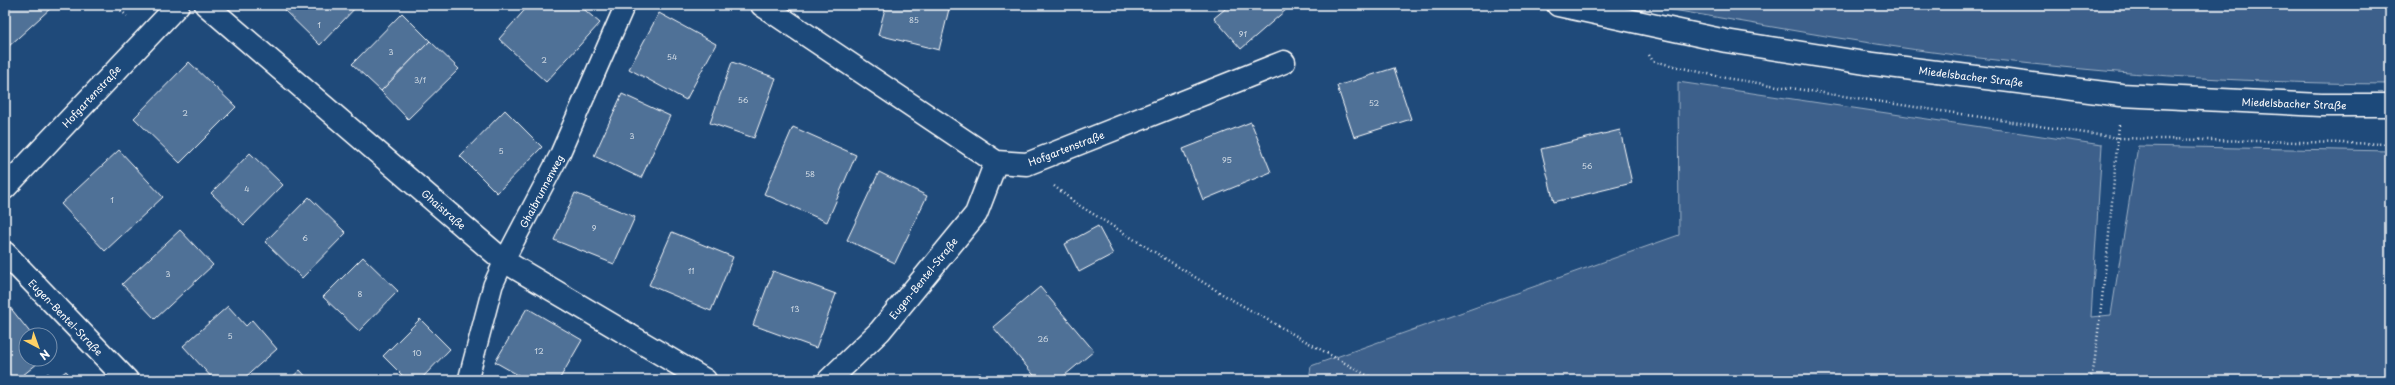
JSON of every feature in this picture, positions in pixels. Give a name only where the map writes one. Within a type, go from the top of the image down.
[{"type":"street","name":"Hofgartenstraße","points":[[5,188],[178,5]]},
{"type":"street","name":"Ghaistraße","points":[[206,5],[504,261],[705,380]]},
{"type":"street","points":[[762,5],[996,162]]},
{"type":"street","name":"Miedelsbacher Straße","points":[[1558,5],[1624,21],[1726,41],[1865,63],[2121,95],[2321,105],[2390,105]]},
{"type":"street","name":"Hofgartenstraße","points":[[996,162],[1027,164],[1284,62]]},
{"type":"street","name":"Eugen-Bentel-Straße","points":[[830,380],[880,330],[976,214],[996,162]]},
{"type":"street","name":"Eugen-Bentel-Straße","points":[[5,253],[127,380]]},
{"type":"lane","name":"Ghaibrunnenweg","points":[[468,380],[493,285],[559,156],[626,5]]},
{"type":"path","points":[[1624,21],[1653,61],[1725,78],[2118,138],[2390,144]]},
{"type":"path","points":[[2090,380],[2094,366],[2107,256],[2121,95]]},
{"type":"path","points":[[1027,164],[1078,204],[1227,297],[1375,380]]},
{"type":"shaded area","points":[[1659,5],[2390,5],[2390,84],[2199,78],[2136,74],[2009,62],[1855,41],[1661,8]]},
{"type":"shaded area","points":[[1678,82],[2102,145],[2091,317],[2111,315],[2138,146],[2390,151],[2390,380],[1309,380],[1311,366],[1679,235]]},
{"type":"building","points":[[5,5],[50,5],[52,7],[8,47],[5,43]]},
{"type":"building","points":[[279,5],[358,5],[320,45]]},
{"type":"building","points":[[529,5],[579,5],[600,23],[546,82],[499,39]]},
{"type":"building","points":[[886,5],[950,5],[939,50],[878,35]]},
{"type":"building","points":[[1230,5],[1284,5],[1287,9],[1241,49],[1214,18]]},
{"type":"building","points":[[402,13],[430,41],[381,91],[352,64]]},
{"type":"building","points":[[659,13],[716,44],[686,100],[629,69]]},
{"type":"building","points":[[430,41],[459,69],[408,119],[381,91]]},
{"type":"building","points":[[189,62],[236,107],[180,163],[134,118]]},
{"type":"building","points":[[732,62],[776,78],[754,138],[710,123]]},
{"type":"building","points":[[1394,68],[1411,119],[1354,137],[1337,86]]},
{"type":"building","points":[[622,94],[670,116],[641,178],[594,156]]},
{"type":"building","points":[[505,110],[542,147],[497,193],[460,156]]},
{"type":"building","points":[[1251,122],[1271,172],[1203,200],[1183,149]]},
{"type":"building","points":[[793,127],[856,155],[827,222],[764,194]]},
{"type":"building","points":[[1620,130],[1632,183],[1554,202],[1541,149]]},
{"type":"building","points":[[119,150],[163,197],[105,251],[61,204]]},
{"type":"building","points":[[250,153],[283,185],[244,225],[211,193]]},
{"type":"building","points":[[879,172],[927,196],[895,263],[847,240]]},
{"type":"building","points":[[575,193],[635,217],[614,264],[554,240]]},
{"type":"building","points":[[309,197],[346,233],[302,278],[265,242]]},
{"type":"building","points":[[1098,226],[1113,254],[1079,272],[1065,244]]},
{"type":"building","points":[[180,230],[213,265],[155,319],[122,284]]},
{"type":"building","points":[[672,232],[733,257],[711,311],[649,285]]},
{"type":"building","points":[[363,257],[398,291],[359,331],[323,297]]},
{"type":"building","points":[[773,271],[836,294],[816,348],[753,325]]},
{"type":"building","points":[[1040,287],[1094,351],[1059,380],[1038,380],[993,327]]},
{"type":"building","points":[[5,301],[26,327],[18,327],[18,367],[33,367],[17,380],[5,380]]},
{"type":"building","points":[[228,306],[246,326],[252,320],[277,349],[242,380],[214,380],[183,346]]},
{"type":"building","points":[[527,308],[582,340],[559,380],[527,380],[495,362]]},
{"type":"building","points":[[420,319],[450,349],[420,380],[407,380],[383,356]]},
{"type":"building","points":[[300,370],[309,380],[289,380]]},
{"type":"building","points":[[66,371],[74,380],[55,380]]},
{"type":"building","points":[[48,373],[53,380],[40,380]]},
{"type":"building","points":[[980,373],[986,380],[970,380]]}]
